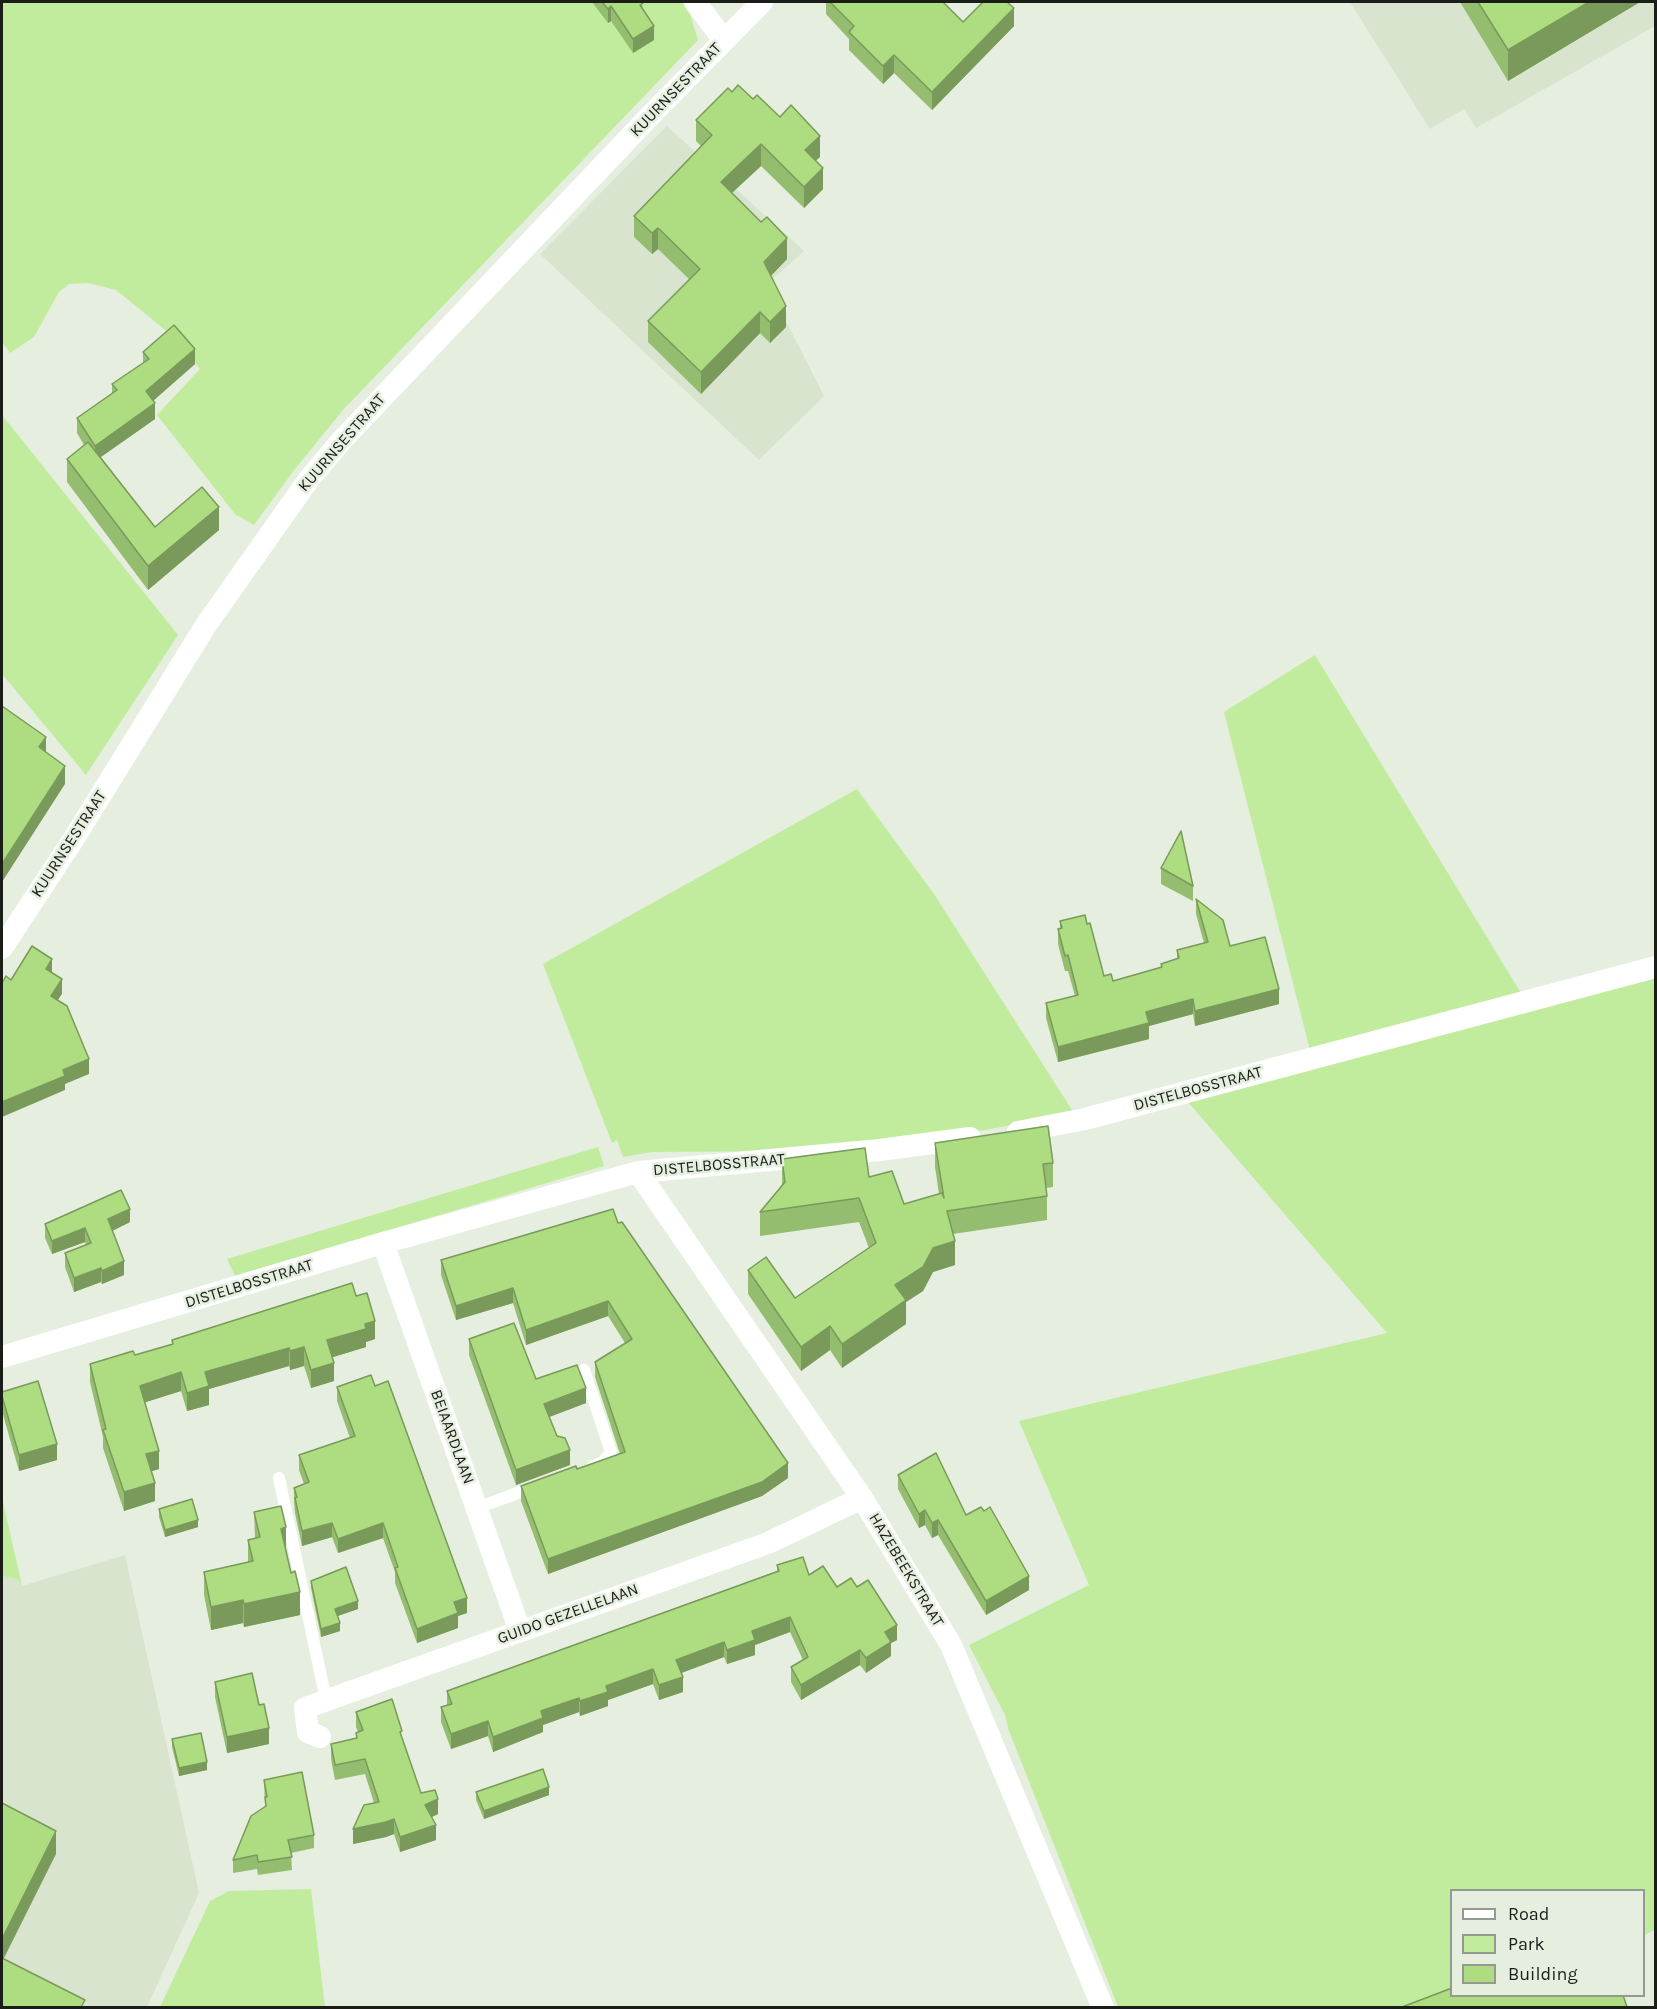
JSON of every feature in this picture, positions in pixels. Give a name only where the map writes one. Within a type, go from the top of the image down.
[{"type":"street","points":[[695,2],[724,40]]},
{"type":"street","name":"KUURNSESTRAAT","points":[[2,948],[73,840],[206,625],[309,479],[342,440],[762,2]]},
{"type":"street","name":"DISTELBOSSTRAAT","points":[[2,1357],[383,1243],[638,1172],[880,1149],[1031,1130],[1108,1113],[1656,967]]},
{"type":"street","name":"HAZEBEEKSTRAAT","points":[[638,1172],[862,1498],[951,1645],[1103,2007]]},
{"type":"street","name":"BEIAARDLAAN","points":[[383,1243],[520,1631]]},
{"type":"street","name":"GUIDO GEZELLELAAN","points":[[320,1737],[308,1732],[305,1708],[768,1543],[862,1498]]},
{"type":"lane","points":[[582,1470],[603,1462],[610,1452],[584,1370]]},
{"type":"lane","points":[[279,1478],[326,1700]]},
{"type":"lane","points":[[477,1508],[551,1481]]},
{"type":"shaded area","points":[[1350,2],[1655,2],[1655,26],[1476,128],[1464,109],[1430,129]]},
{"type":"shaded area","points":[[667,126],[804,251],[767,284],[824,396],[759,460],[540,254]]},
{"type":"shaded area","points":[[125,1555],[199,1893],[147,2007],[2,2008],[2,1576],[17,1579],[22,1586]]},
{"type":"green space","points":[[2,2],[682,2],[690,14],[698,40],[343,410],[295,469],[254,525],[235,514],[157,415],[200,369],[175,338],[116,290],[88,283],[69,284],[59,292],[34,337],[10,353],[2,342]]},
{"type":"green space","points":[[2,415],[178,635],[86,775],[2,674]]},
{"type":"green space","points":[[1315,655],[1524,998],[1311,1054],[1224,712]]},
{"type":"green space","points":[[857,789],[934,894],[1074,1113],[986,1130],[806,1151],[652,1152],[623,1157],[617,1140],[612,1143],[543,964]]},
{"type":"green space","points":[[1655,977],[1655,1930],[1645,1935],[1645,1889],[1450,1889],[1450,1997],[1453,1997],[1458,2007],[1118,2007],[1009,1731],[1005,1715],[969,1645],[1089,1585],[1019,1421],[1387,1333],[1188,1102]]},
{"type":"green space","points":[[598,1147],[604,1166],[235,1276],[227,1259]]},
{"type":"green space","points":[[2,1497],[22,1586],[17,1579],[2,1576]]},
{"type":"green space","points":[[311,1889],[325,2007],[160,2007],[210,1901],[229,1891]]},
{"type":"building","points":[[602,2],[642,2],[640,5],[654,26],[633,39],[611,6],[608,9]]},
{"type":"building","points":[[830,2],[943,2],[963,22],[983,2],[1007,2],[1014,8],[932,92],[894,55],[883,66],[849,32],[854,26]]},
{"type":"building","points":[[1478,2],[1589,2],[1508,50]]},
{"type":"building","points":[[738,85],[753,99],[757,95],[780,117],[791,105],[820,136],[805,150],[823,168],[804,187],[761,144],[721,182],[761,222],[767,217],[787,238],[764,262],[786,306],[770,322],[760,312],[701,372],[648,321],[700,269],[658,228],[652,233],[634,216],[712,135],[696,120],[728,88],[732,92]]},
{"type":"building","points":[[174,325],[195,349],[146,391],[155,403],[95,446],[77,418],[117,390],[112,384],[149,359],[143,352]]},
{"type":"building","points":[[88,442],[155,527],[202,487],[219,507],[148,566],[67,459]]},
{"type":"building","points":[[2,706],[46,737],[39,747],[65,766],[2,864]]},
{"type":"building","points":[[1181,831],[1193,886],[1161,868]]},
{"type":"building","points":[[1196,899],[1223,920],[1230,946],[1265,937],[1279,989],[1195,1011],[1193,999],[1146,1012],[1149,1023],[1058,1047],[1046,1003],[1078,995],[1068,955],[1065,956],[1058,929],[1062,928],[1060,921],[1085,915],[1087,924],[1090,923],[1104,976],[1111,974],[1113,981],[1162,967],[1161,964],[1179,958],[1177,950],[1208,942]]},
{"type":"building","points":[[32,946],[52,959],[46,969],[62,979],[51,996],[67,1006],[89,1059],[63,1070],[65,1076],[2,1102],[2,983],[6,976],[11,980]]},
{"type":"building","points":[[1048,1126],[1053,1163],[1043,1164],[1047,1196],[947,1211],[955,1241],[933,1248],[923,1267],[895,1285],[906,1300],[842,1344],[830,1326],[801,1347],[748,1270],[766,1257],[795,1298],[876,1243],[859,1198],[760,1212],[785,1182],[782,1159],[865,1148],[869,1177],[892,1171],[904,1204],[942,1193],[944,1198],[935,1143]]},
{"type":"building","points":[[121,1190],[130,1209],[108,1219],[124,1261],[102,1271],[101,1268],[74,1278],[65,1253],[91,1243],[85,1228],[52,1241],[45,1224]]},
{"type":"building","points":[[613,1209],[618,1223],[622,1222],[788,1463],[762,1482],[548,1559],[521,1486],[576,1466],[577,1469],[625,1452],[595,1362],[632,1339],[608,1301],[526,1330],[513,1288],[456,1306],[441,1260]]},
{"type":"building","points":[[352,1283],[356,1296],[367,1293],[375,1321],[365,1324],[366,1329],[327,1340],[334,1363],[311,1370],[304,1347],[290,1351],[289,1348],[205,1372],[209,1386],[187,1393],[181,1372],[140,1386],[159,1451],[146,1454],[155,1483],[124,1492],[103,1430],[106,1429],[90,1364],[133,1351],[135,1355],[173,1344],[172,1340]]},
{"type":"building","points":[[514,1323],[536,1379],[577,1365],[586,1388],[544,1404],[557,1436],[565,1438],[570,1450],[516,1470],[469,1339]]},
{"type":"building","points":[[371,1375],[375,1386],[388,1381],[467,1598],[454,1602],[458,1613],[417,1629],[395,1568],[398,1567],[383,1523],[338,1539],[332,1523],[302,1531],[295,1498],[297,1497],[294,1488],[309,1482],[299,1455],[355,1436],[337,1387]]},
{"type":"building","points":[[38,1381],[57,1444],[19,1455],[2,1392]]},
{"type":"building","points":[[936,1453],[966,1515],[981,1507],[984,1511],[990,1507],[1029,1576],[986,1601],[938,1520],[932,1523],[925,1510],[919,1514],[898,1475]]},
{"type":"building","points":[[192,1499],[198,1520],[165,1530],[159,1509]]},
{"type":"building","points":[[281,1506],[286,1527],[281,1529],[291,1573],[295,1571],[300,1592],[244,1604],[243,1600],[211,1607],[204,1572],[253,1561],[248,1540],[260,1537],[254,1512]]},
{"type":"building","points":[[803,1557],[809,1575],[823,1566],[837,1587],[851,1578],[857,1587],[868,1580],[897,1625],[885,1632],[891,1642],[866,1658],[860,1650],[801,1685],[791,1667],[808,1657],[790,1617],[752,1631],[755,1640],[727,1650],[724,1642],[676,1660],[683,1677],[659,1685],[653,1669],[606,1686],[608,1692],[580,1701],[579,1698],[541,1711],[543,1718],[493,1737],[488,1721],[451,1734],[441,1707],[452,1704],[447,1691],[779,1571],[777,1565]]},
{"type":"building","points":[[346,1567],[358,1601],[335,1609],[340,1623],[321,1629],[311,1581]]},
{"type":"building","points":[[252,1673],[259,1705],[264,1704],[269,1728],[227,1737],[215,1682]]},
{"type":"building","points":[[392,1699],[402,1731],[400,1732],[421,1793],[435,1790],[438,1799],[425,1805],[436,1825],[400,1837],[394,1819],[353,1829],[364,1805],[379,1802],[365,1759],[335,1765],[331,1744],[357,1738],[356,1733],[363,1730],[356,1712]]},
{"type":"building","points":[[201,1733],[207,1762],[179,1768],[172,1739]]},
{"type":"building","points":[[543,1769],[549,1787],[484,1811],[476,1792]]},
{"type":"building","points":[[302,1772],[314,1835],[288,1840],[292,1857],[258,1862],[257,1855],[233,1860],[251,1816],[266,1806],[264,1780]]},
{"type":"building","points":[[2,1803],[56,1831],[2,1939]]},
{"type":"building","points":[[2,1958],[85,2000],[81,2007],[2,2007]]},
{"type":"building","points":[[1450,1989],[1450,1997],[1624,1997],[1627,2007],[1402,2007]]}]
